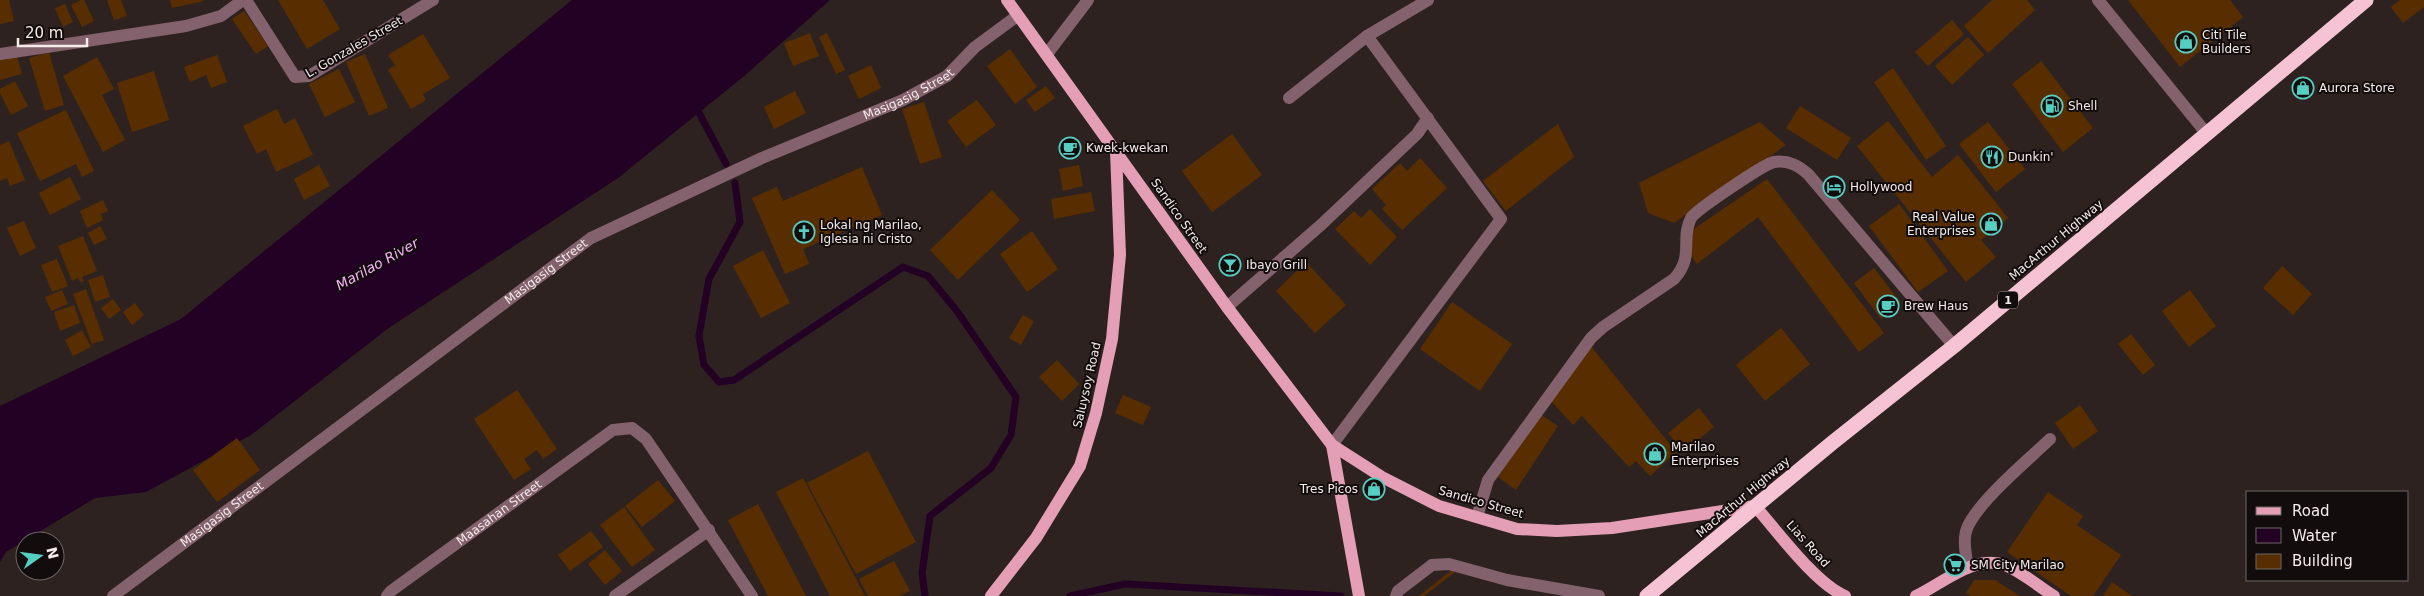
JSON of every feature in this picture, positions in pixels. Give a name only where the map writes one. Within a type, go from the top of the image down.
[{"type":"highway","name":"MacArthur Highway","points":[[1647,596],[1755,506],[1954,346],[2366,0]]},
{"type":"main road","name":"Sandico Street","points":[[1007,0],[1227,307],[1332,446],[1382,477],[1439,506],[1517,529],[1585,531],[1642,525],[1755,506]]},
{"type":"main road","name":"Saluysoy Road","points":[[991,596],[1036,538],[1080,466],[1096,413],[1112,339],[1120,255],[1116,151]]},
{"type":"main road","name":"Sandico Street","points":[[1332,446],[1359,596]]},
{"type":"main road","name":"Lias Road","points":[[1755,506],[1820,578],[1837,592],[1846,596]]},
{"type":"main road","points":[[1916,596],[1968,568],[1994,563],[2002,564],[2054,596]]},
{"type":"street","points":[[0,54],[186,26],[221,16],[245,0]]},
{"type":"street","name":"L. Gonzales Street","points":[[245,0],[295,77],[300,78],[309,76],[433,0]]},
{"type":"street","points":[[1047,54],[1088,0]]},
{"type":"street","points":[[1289,98],[1367,36],[1428,0]]},
{"type":"street","points":[[2098,0],[2207,134]]},
{"type":"street","name":"Masigasig Street","points":[[113,596],[591,238],[762,158],[903,100],[947,76],[975,47],[1018,16]]},
{"type":"street","points":[[1332,446],[1501,218],[1367,36]]},
{"type":"street","points":[[1227,307],[1329,217],[1417,134],[1428,118]]},
{"type":"street","points":[[1477,517],[1488,480],[1591,338],[1674,279],[1681,272],[1687,254],[1688,229],[1694,214],[1772,162],[1788,162],[1799,166],[1808,174],[1954,346]]},
{"type":"street","name":"Maasahan Street","points":[[387,596],[391,591],[613,430],[632,428],[646,439],[709,530]]},
{"type":"street","points":[[1968,568],[1964,545],[1967,527],[1998,489],[2050,440]]},
{"type":"street","points":[[615,596],[709,530],[752,596]]},
{"type":"street","points":[[1396,596],[1398,591],[1432,565],[1449,564],[1508,580],[1599,596]]},
{"type":"water","name":"Marilao River","points":[[572,0],[830,0],[743,77],[618,178],[390,327],[251,435],[146,492],[95,498],[41,531],[15,531],[15,547],[6,552],[0,562],[0,406],[181,319]]},
{"type":"building","points":[[0,0],[9,0],[14,21],[0,24]]},
{"type":"building","points":[[84,0],[94,21],[82,27],[71,5]]},
{"type":"building","points":[[107,0],[121,0],[127,16],[114,20]]},
{"type":"building","points":[[170,0],[203,0],[204,1],[172,8]]},
{"type":"building","points":[[278,0],[323,0],[340,29],[307,49]]},
{"type":"building","points":[[1992,0],[2027,0],[2035,10],[1988,53],[1964,26]]},
{"type":"building","name":"Citi Tile Builders","points":[[2128,0],[2230,0],[2243,17],[2180,67]]},
{"type":"building","points":[[2400,0],[2424,0],[2424,7],[2403,23],[2391,7]]},
{"type":"building","points":[[65,4],[73,22],[63,27],[55,8]]},
{"type":"building","points":[[244,11],[268,46],[256,54],[232,19]]},
{"type":"building","points":[[1952,20],[1964,34],[1928,66],[1915,52]]},
{"type":"building","points":[[810,33],[819,56],[793,66],[784,43]]},
{"type":"building","points":[[827,33],[845,70],[836,74],[819,37]]},
{"type":"building","points":[[423,34],[450,78],[423,94],[426,100],[411,109],[388,70],[395,65],[388,55]]},
{"type":"building","points":[[1968,37],[1984,55],[1952,85],[1935,66]]},
{"type":"building","points":[[1010,49],[1037,87],[1015,104],[987,66]]},
{"type":"building","points":[[49,52],[64,105],[45,111],[29,58]]},
{"type":"building","points":[[16,53],[22,74],[0,80],[0,57]]},
{"type":"building","points":[[365,54],[388,108],[369,116],[346,62]]},
{"type":"building","points":[[217,55],[227,82],[211,88],[206,75],[190,82],[184,67]]},
{"type":"building","points":[[97,57],[114,89],[102,95],[125,140],[103,152],[63,76]]},
{"type":"building","name":"Shell","points":[[2041,61],[2093,128],[2063,152],[2012,84]]},
{"type":"building","points":[[871,65],[881,88],[859,99],[848,76]]},
{"type":"building","points":[[1893,68],[1946,146],[1926,160],[1874,82]]},
{"type":"building","points":[[339,69],[355,102],[325,117],[309,84]]},
{"type":"building","points":[[154,71],[169,120],[132,132],[117,83]]},
{"type":"building","points":[[15,81],[28,106],[11,115],[0,93],[0,89]]},
{"type":"building","points":[[1046,86],[1055,98],[1035,112],[1026,100]]},
{"type":"building","points":[[795,91],[806,113],[774,129],[764,107]]},
{"type":"building","points":[[977,100],[996,125],[966,147],[947,121]]},
{"type":"building","points":[[924,102],[942,157],[920,164],[902,109]]},
{"type":"building","points":[[1800,106],[1851,138],[1837,160],[1786,128]]},
{"type":"building","points":[[277,109],[284,124],[295,118],[313,155],[276,172],[266,149],[257,154],[243,126]]},
{"type":"building","points":[[66,110],[94,171],[82,177],[76,164],[40,181],[17,133]]},
{"type":"building","points":[[1888,121],[1932,177],[1958,155],[2008,218],[1981,240],[1996,257],[1966,282],[1857,146]]},
{"type":"building","points":[[1760,122],[1786,145],[1674,223],[1648,213],[1639,183]]},
{"type":"building","name":"Dunkin'","points":[[1988,122],[2025,169],[1996,192],[1959,144]]},
{"type":"building","points":[[1558,124],[1574,157],[1506,211],[1483,181]]},
{"type":"building","points":[[1232,134],[1262,175],[1212,212],[1182,171]]},
{"type":"building","points":[[9,141],[25,180],[10,186],[7,178],[0,181],[0,145]]},
{"type":"building","points":[[1420,158],[1447,188],[1402,230],[1382,209],[1386,205],[1372,189],[1400,163],[1407,171]]},
{"type":"building","points":[[319,165],[330,186],[304,200],[294,179]]},
{"type":"building","points":[[1079,165],[1083,186],[1063,191],[1059,169]]},
{"type":"building","name":"Lokal ng Marilao, Iglesia ni Cristo","points":[[862,167],[882,215],[803,249],[809,264],[785,274],[752,198],[777,187],[783,201]]},
{"type":"building","points":[[70,177],[81,199],[50,215],[39,193]]},
{"type":"building","points":[[1767,179],[1884,333],[1859,352],[1758,217],[1697,264],[1679,239]]},
{"type":"building","points":[[992,190],[1020,220],[958,280],[930,250]]},
{"type":"building","points":[[1091,192],[1095,211],[1054,219],[1051,199]]},
{"type":"building","points":[[103,200],[108,211],[101,214],[103,220],[87,228],[80,211]]},
{"type":"building","points":[[1899,204],[1948,271],[1918,292],[1869,226]]},
{"type":"building","points":[[1370,209],[1397,237],[1370,265],[1335,229],[1354,211],[1361,218]]},
{"type":"building","points":[[24,221],[36,248],[20,256],[7,228]]},
{"type":"building","points":[[100,226],[107,239],[94,245],[88,233]]},
{"type":"building","points":[[1032,231],[1058,269],[1027,292],[1000,254]]},
{"type":"building","points":[[83,236],[97,271],[82,277],[84,281],[81,282],[77,278],[72,281],[58,246]]},
{"type":"building","points":[[763,250],[790,303],[761,318],[733,266]]},
{"type":"building","points":[[57,259],[68,286],[52,292],[41,265]]},
{"type":"building","points":[[1306,262],[1346,305],[1315,333],[1276,291]]},
{"type":"building","points":[[2282,266],[2312,294],[2293,315],[2263,288]]},
{"type":"building","points":[[1874,268],[1901,303],[1881,319],[1854,283]]},
{"type":"building","points":[[103,275],[110,297],[95,302],[88,280]]},
{"type":"building","points":[[86,289],[104,340],[92,344],[73,294]]},
{"type":"building","points":[[62,290],[68,304],[51,311],[45,297]]},
{"type":"building","points":[[2190,290],[2216,326],[2189,347],[2162,311]]},
{"type":"building","points":[[113,299],[121,310],[109,319],[101,308]]},
{"type":"building","points":[[1452,302],[1512,344],[1480,391],[1420,349]]},
{"type":"building","points":[[135,303],[144,315],[132,325],[123,312]]},
{"type":"building","points":[[74,305],[80,323],[60,331],[54,312]]},
{"type":"building","points":[[1023,315],[1034,321],[1021,345],[1009,338]]},
{"type":"building","points":[[1781,328],[1810,364],[1765,401],[1736,365]]},
{"type":"building","points":[[82,330],[91,347],[73,356],[65,340]]},
{"type":"building","points":[[2131,334],[2155,365],[2143,375],[2118,344]]},
{"type":"building","points":[[1590,345],[1676,452],[1650,476],[1636,461],[1629,467],[1582,416],[1573,425],[1551,401]]},
{"type":"building","points":[[1057,360],[1079,384],[1062,401],[1039,377]]},
{"type":"building","points":[[517,390],[557,449],[543,459],[537,450],[524,459],[531,469],[514,480],[474,419]]},
{"type":"building","points":[[1123,395],[1151,407],[1143,425],[1115,413]]},
{"type":"building","points":[[2080,405],[2098,431],[2073,449],[2055,423]]},
{"type":"building","points":[[1699,408],[1714,427],[1683,452],[1668,433]]},
{"type":"building","points":[[1540,414],[1558,426],[1516,490],[1498,477]]},
{"type":"building","points":[[237,438],[260,470],[217,502],[193,470]]},
{"type":"building","points":[[868,451],[916,542],[856,574],[807,483]]},
{"type":"building","points":[[803,478],[865,596],[830,596],[776,492]]},
{"type":"building","points":[[658,480],[675,501],[642,527],[625,506]]},
{"type":"building","points":[[2048,492],[2083,516],[2077,525],[2121,555],[2093,596],[2071,596],[2007,552]]},
{"type":"building","points":[[758,504],[806,596],[768,596],[728,520]]},
{"type":"building","points":[[624,507],[655,550],[632,567],[600,525]]},
{"type":"building","points":[[591,531],[603,547],[570,571],[558,555]]},
{"type":"building","points":[[605,550],[622,571],[605,585],[588,564]]},
{"type":"building","points":[[894,561],[910,591],[899,596],[868,596],[859,579]]},
{"type":"building","points":[[1453,569],[1455,572],[1424,596],[1419,596]]},
{"type":"building","points":[[1974,580],[1995,580],[2020,596],[1971,596],[1966,593]]},
{"type":"building","points":[[2112,582],[2132,596],[2103,596]]},
{"type":"waterway","points":[[695,105],[726,164]]},
{"type":"waterway","points":[[735,183],[740,222],[709,279],[699,336],[704,365],[719,382],[734,380],[903,267],[928,276],[957,311],[1016,397],[1011,435],[991,468],[930,516],[922,573],[925,596]]},
{"type":"waterway","points":[[1070,596],[1125,584],[1341,596]]},
{"type":"place","name":"Citi Tile Builders","points":[[2186,42]]},
{"type":"place","name":"Aurora Store","points":[[2303,88]]},
{"type":"place","name":"Shell","points":[[2052,106]]},
{"type":"place","name":"Kwek-kwekan","points":[[1070,148]]},
{"type":"place","name":"Dunkin'","points":[[1992,157]]},
{"type":"place","name":"Hollywood","points":[[1834,187]]},
{"type":"place","name":"Real Value Enterprises","points":[[1991,224]]},
{"type":"place","name":"Lokal ng Marilao, Iglesia ni Cristo","points":[[804,232]]},
{"type":"place","name":"Ibayo Grill","points":[[1230,265]]},
{"type":"place","name":"Brew Haus","points":[[1888,306]]},
{"type":"place","name":"Marilao Enterprises","points":[[1655,454]]},
{"type":"place","name":"Tres Picos","points":[[1374,489]]},
{"type":"place","name":"SM City Marilao","points":[[1955,565]]}]
